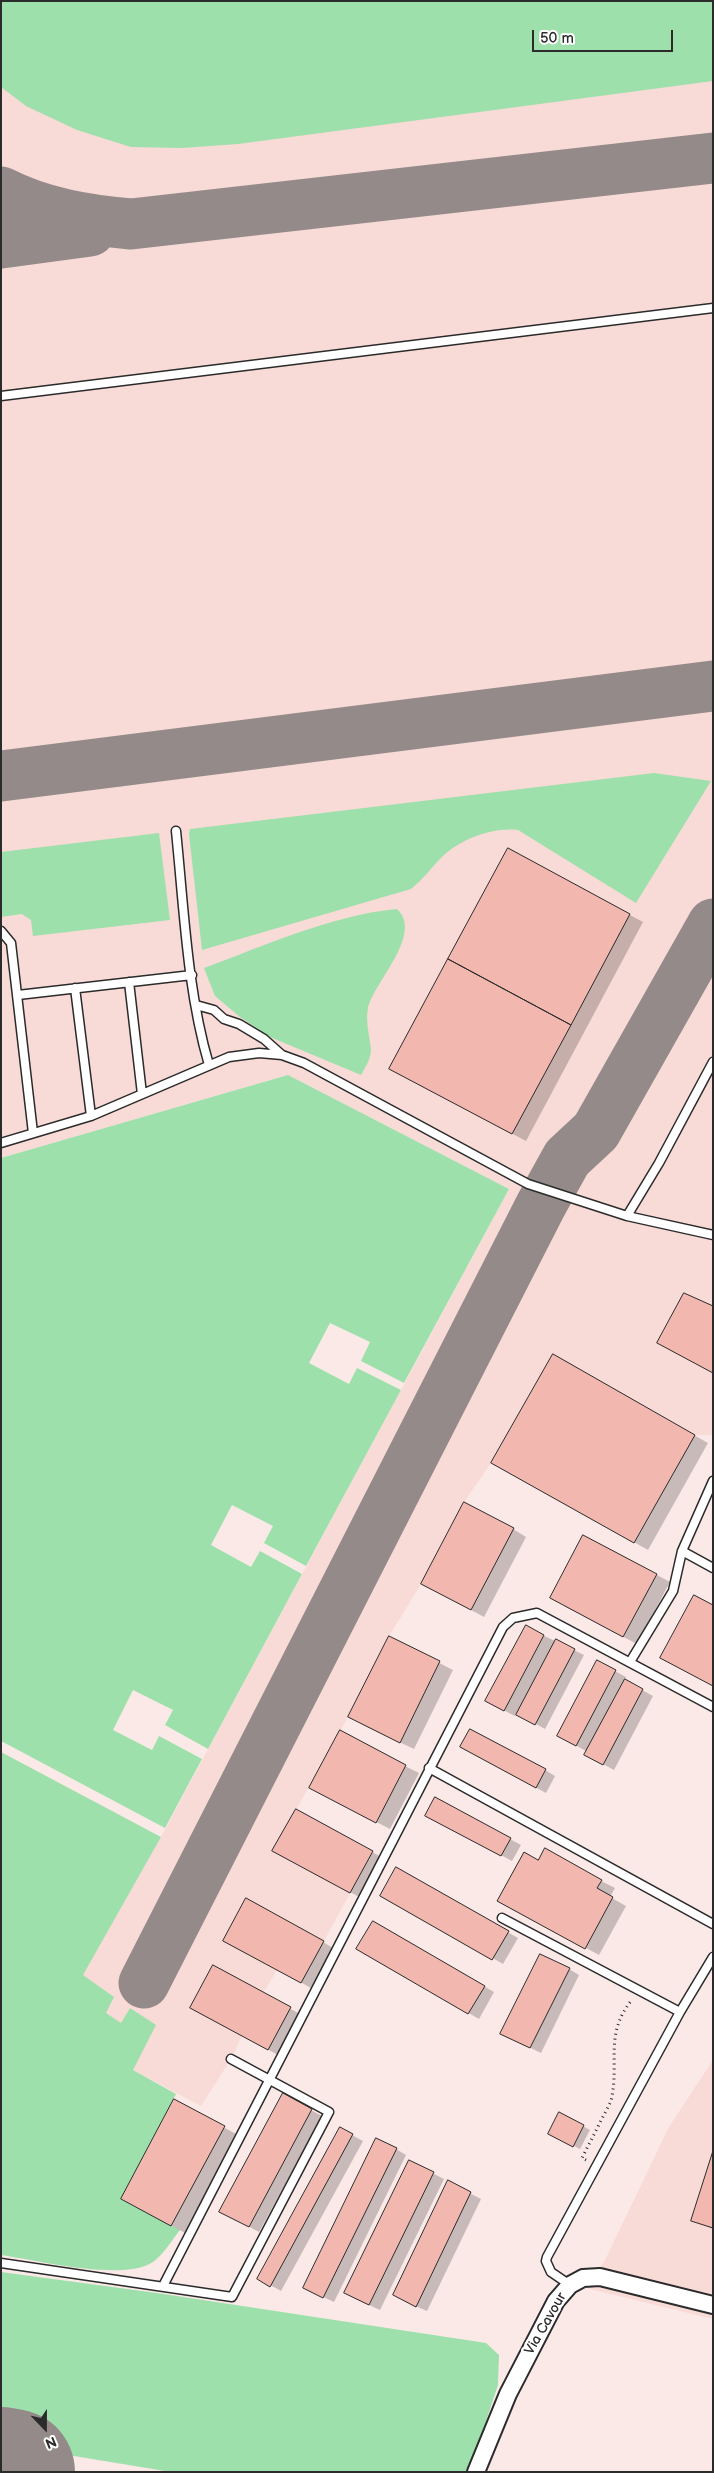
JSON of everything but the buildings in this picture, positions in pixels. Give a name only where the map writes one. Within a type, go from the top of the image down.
[{"type":"street","name":"Via Cavour","points":[[476,2472],[508,2394],[556,2301],[570,2285],[582,2278],[600,2277],[713,2305]]},
{"type":"lane","points":[[1,396],[713,308]]},
{"type":"lane","points":[[176,831],[200,1035],[209,1065]]},
{"type":"lane","points":[[1,930],[11,943],[34,1133]]},
{"type":"lane","points":[[18,995],[192,976]]},
{"type":"lane","points":[[128,982],[142,1094]]},
{"type":"lane","points":[[75,988],[91,1116]]},
{"type":"lane","points":[[196,1005],[214,1010],[224,1019],[239,1024],[264,1039],[282,1054],[304,1062],[528,1184],[627,1216],[713,1235]]},
{"type":"lane","points":[[1,1143],[91,1116],[209,1065],[241,1055],[282,1054]]},
{"type":"lane","points":[[627,1216],[659,1163],[713,1062]]},
{"type":"lane","points":[[630,1662],[673,1591],[682,1551],[713,1481]]},
{"type":"lane","points":[[682,1551],[713,1568]]},
{"type":"lane","points":[[163,2286],[429,1768],[504,1627],[513,1618],[538,1613],[713,1707]]},
{"type":"lane","points":[[429,1768],[713,1924]]},
{"type":"lane","points":[[502,1918],[680,2012]]},
{"type":"lane","points":[[570,2285],[551,2272],[546,2261],[680,2012],[713,1957]]},
{"type":"lane","points":[[1,2263],[232,2297],[329,2112],[232,2059]]},
{"type":"path","points":[[596,2165],[582,2158],[611,2101],[615,2079],[614,2033],[618,2020],[634,1998]]},
{"type":"shaded area","points":[[1,1],[713,1],[713,1435],[695,1435],[553,1355],[491,1463],[464,1502],[421,1584],[389,1636],[348,1717],[273,1851],[350,1893],[324,1941],[246,1898],[223,1941],[277,1970],[263,1993],[213,1965],[190,2007],[242,2036],[231,2059],[201,2106],[133,2070],[130,2008],[121,2024],[105,2013],[113,1997],[82,1975],[161,1837],[509,1189],[288,1075],[1,1158]]},
{"type":"shaded area","points":[[713,2060],[713,2319],[586,2288],[605,2260],[669,2127]]},
{"type":"green space","points":[[1,1],[713,1],[713,81],[238,144],[182,148],[131,147],[77,130],[26,106],[1,87]]},
{"type":"green space","points":[[654,773],[711,781],[636,903],[518,830],[497,831],[475,836],[455,847],[438,861],[411,889],[202,950],[190,829]]},
{"type":"green space","points":[[159,833],[170,920],[33,936],[31,920],[22,914],[1,917],[1,852]]},
{"type":"green space","points":[[397,909],[404,919],[405,931],[395,958],[372,997],[368,1008],[367,1024],[371,1053],[361,1075],[270,1037],[240,1017],[215,996],[204,968],[299,932],[373,912]]},
{"type":"green space","points":[[288,1075],[509,1189],[404,1383],[361,1361],[370,1342],[330,1323],[309,1363],[349,1384],[357,1368],[401,1390],[306,1566],[264,1543],[273,1526],[232,1505],[211,1545],[251,1567],[260,1551],[302,1574],[208,1749],[165,1725],[173,1710],[133,1690],[113,1730],[152,1750],[159,1736],[202,1759],[165,1828],[1,1741],[1,1158]]},
{"type":"green space","points":[[1,1752],[161,1837],[83,1975],[114,1997],[106,2013],[121,2023],[130,2008],[156,2025],[133,2070],[176,2094],[121,2199],[180,2230],[157,2259],[140,2268],[101,2270],[79,2268],[1,2255]]},
{"type":"green space","points":[[1,2272],[157,2293],[486,2343],[499,2355],[498,2385],[469,2472],[171,2472],[1,2444]]},
{"type":"taxiway","points":[[1,192],[32,205],[64,214],[131,224],[713,158]]},
{"type":"taxiway","points":[[1,243],[90,231]]},
{"type":"taxiway","points":[[1,776],[713,686]]},
{"type":"taxiway","points":[[144,1983],[541,1205],[567,1158],[596,1131],[713,924]]},
{"type":"runway","points":[[1,2470],[12,2472]]}]
